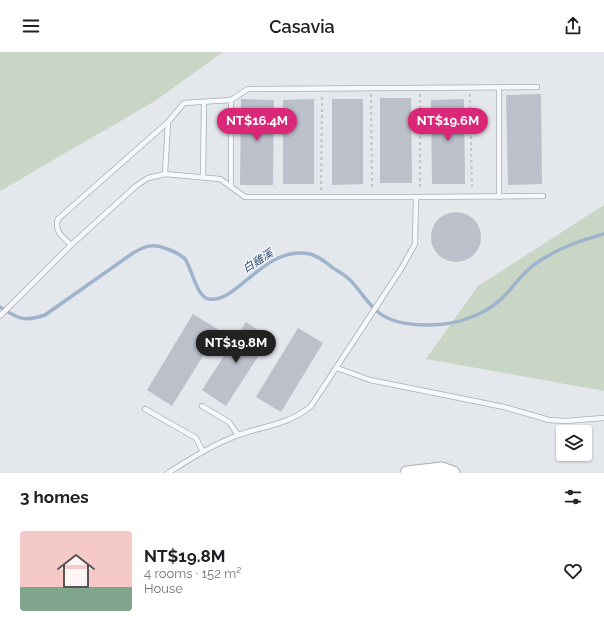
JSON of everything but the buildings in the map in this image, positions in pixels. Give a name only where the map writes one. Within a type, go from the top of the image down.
[{"type":"street","points":[[407,473],[442,469],[454,473]]},
{"type":"lane","points":[[71,244],[58,232],[56,225],[58,218],[168,122],[184,103],[232,100],[248,89],[537,87]]},
{"type":"lane","points":[[499,88],[499,197]]},
{"type":"lane","points":[[231,186],[232,100]]},
{"type":"lane","points":[[203,177],[204,102]]},
{"type":"lane","points":[[165,174],[168,122]]},
{"type":"lane","points":[[0,316],[71,244],[136,186],[148,178],[165,174],[220,178],[245,197],[543,196]]},
{"type":"lane","points":[[168,473],[203,452],[238,435],[295,418],[304,413],[316,399],[337,368],[368,317],[401,269],[415,244],[418,197]]},
{"type":"lane","points":[[337,368],[370,380],[504,407],[549,420],[566,421],[604,418]]},
{"type":"lane","points":[[202,406],[229,422],[238,435]]},
{"type":"lane","points":[[145,408],[196,438],[203,452]]},
{"type":"path","points":[[371,88],[372,197]]},
{"type":"path","points":[[418,197],[420,88]]},
{"type":"path","points":[[470,88],[472,197]]},
{"type":"path","points":[[321,197],[322,89]]},
{"type":"green space","points":[[0,52],[223,52],[155,101],[0,191]]},
{"type":"green space","points":[[604,205],[604,391],[426,359],[478,286]]},
{"type":"waterway","name":"白雞溪","points":[[0,307],[17,317],[26,319],[45,315],[133,253],[145,247],[157,246],[179,254],[185,259],[198,289],[201,294],[209,299],[220,298],[230,293],[266,265],[279,258],[294,253],[310,254],[316,256],[348,278],[374,308],[385,317],[410,324],[445,324],[470,318],[486,310],[500,300],[531,267],[551,254],[604,234]]}]
